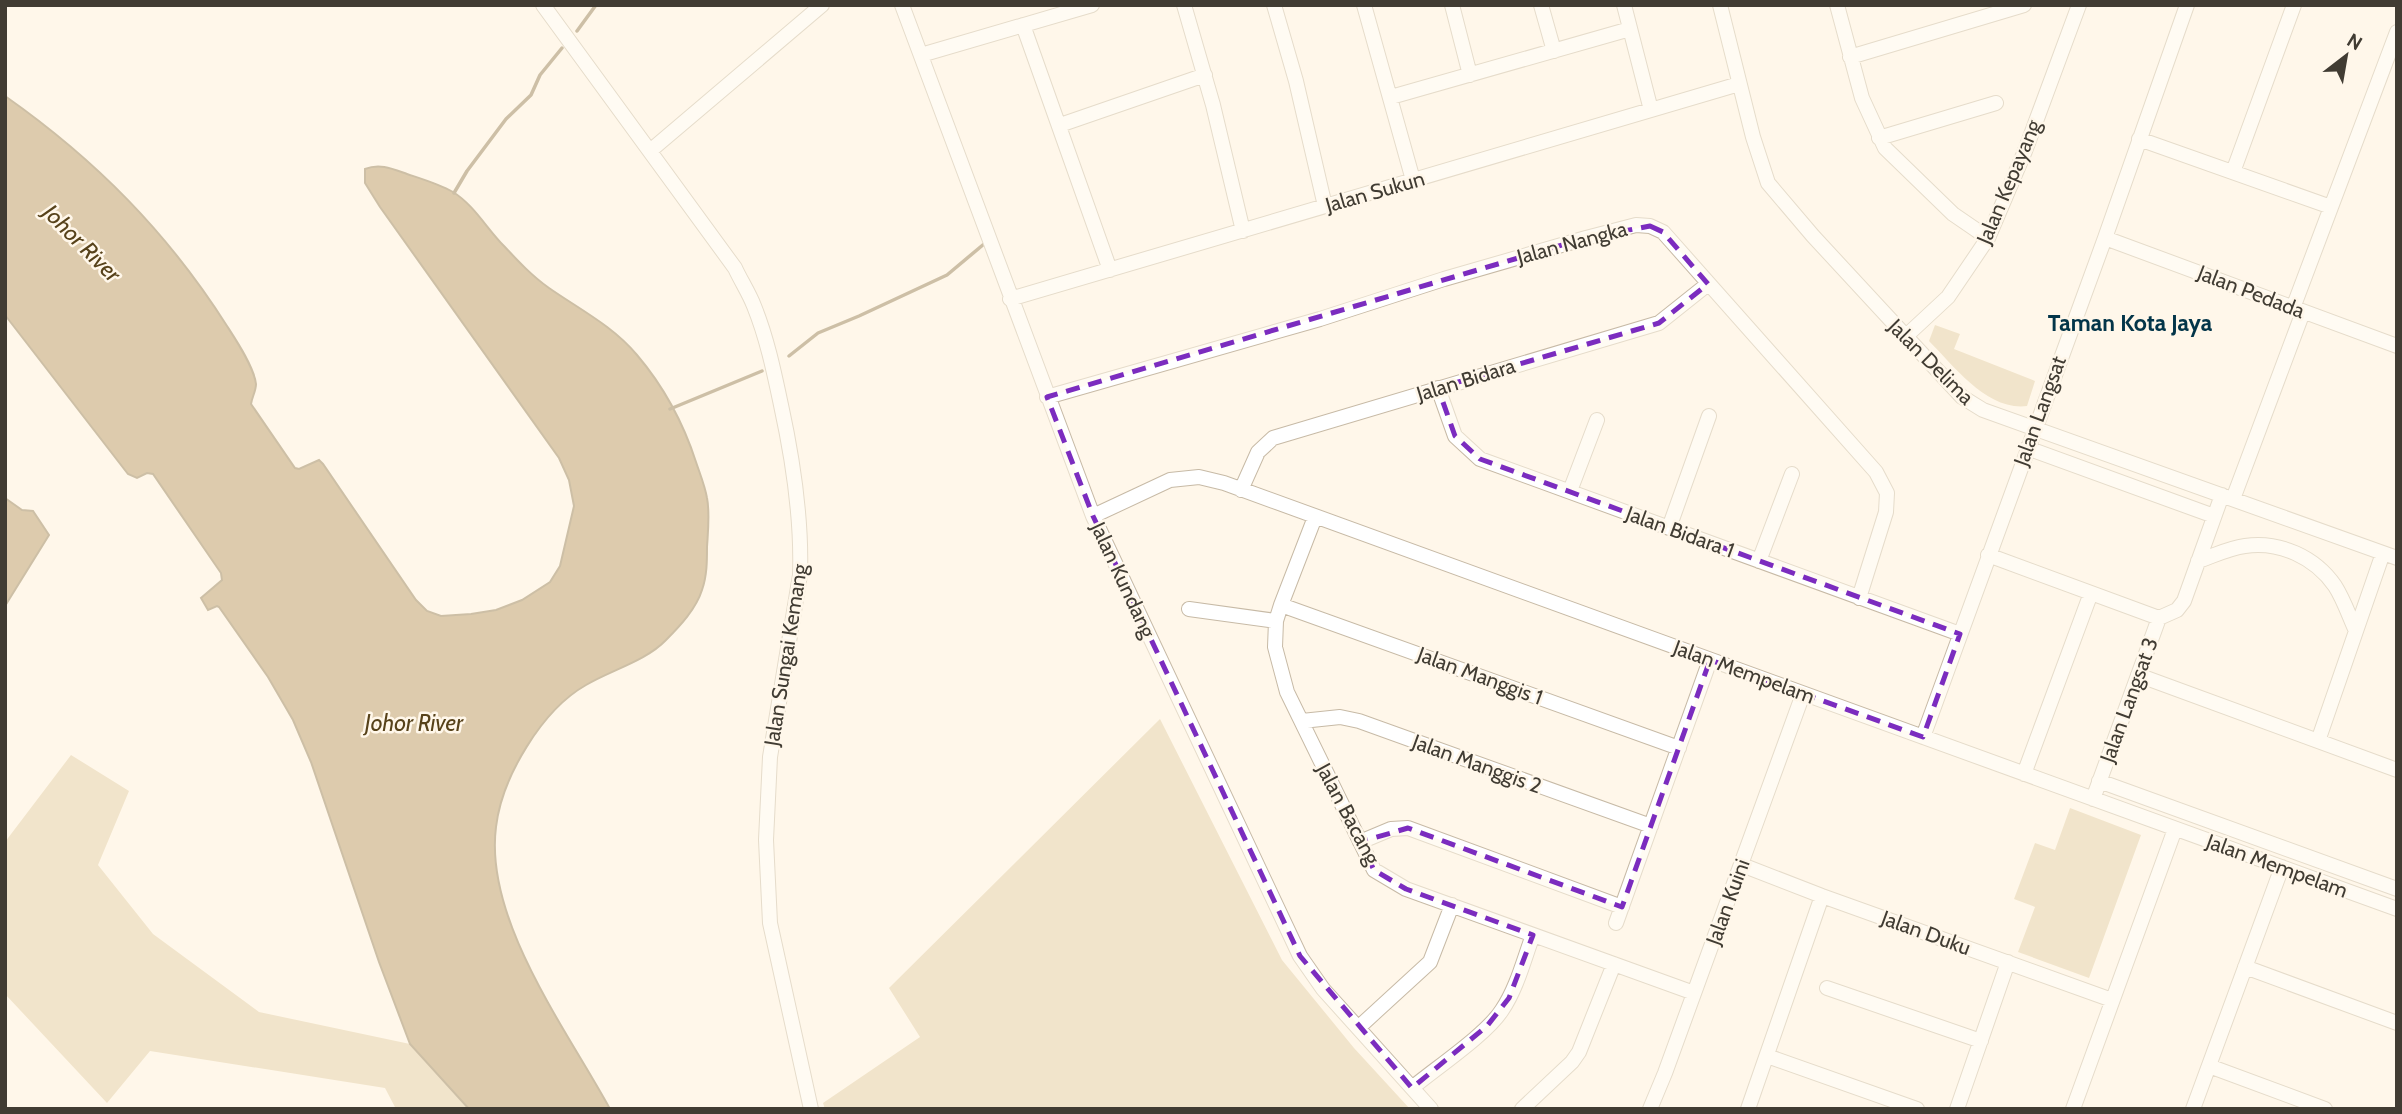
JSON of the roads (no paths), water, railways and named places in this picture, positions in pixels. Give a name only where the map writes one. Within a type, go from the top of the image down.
[{"type":"street","name":"Jalan Sungai Kemang","points":[[543,5],[735,268],[766,338],[791,454],[801,548],[800,575],[771,757],[766,839],[769,923],[811,1109]]},
{"type":"street","points":[[650,151],[822,5]]},
{"type":"street","name":"Jalan Kundang","points":[[902,5],[1093,516],[1300,956],[1317,981],[1431,1109]]},
{"type":"street","points":[[920,55],[1092,5]]},
{"type":"street","points":[[1184,5],[1205,75],[1243,231]]},
{"type":"street","points":[[1274,5],[1296,81],[1325,206]]},
{"type":"street","points":[[1364,5],[1413,180]]},
{"type":"street","points":[[1452,5],[1470,75]]},
{"type":"street","points":[[1541,5],[1554,51]]},
{"type":"street","points":[[1623,5],[1651,110]]},
{"type":"street","name":"Jalan Delima","points":[[1720,5],[1756,148],[1768,183],[1962,397],[1972,405],[2390,556]]},
{"type":"street","points":[[1837,5],[1862,98],[1879,138],[1893,156],[1945,207],[1988,238]]},
{"type":"street","points":[[1850,57],[2024,5]]},
{"type":"street","name":"Jalan Kepayang","points":[[1905,337],[1948,297],[1988,238],[2025,151],[2078,5]]},
{"type":"street","name":"Jalan Langsat","points":[[1923,737],[2187,5]]},
{"type":"street","points":[[2232,172],[2294,5]]},
{"type":"street","points":[[1023,25],[1110,270]]},
{"type":"street","points":[[1391,97],[1630,29]]},
{"type":"street","name":"Jalan Langsat 3","points":[[2093,799],[2159,618],[2177,610],[2184,601],[2214,516],[2227,497],[2298,310],[2331,207],[2397,32]]},
{"type":"street","points":[[1059,125],[1205,75]]},
{"type":"street","name":"Jalan Sukun","points":[[1010,299],[1739,84]]},
{"type":"street","points":[[1879,138],[1996,103]]},
{"type":"street","points":[[2139,139],[2331,207]]},
{"type":"street","name":"Jalan Nangka","points":[[1047,397],[1444,279],[1636,225],[1650,226],[1663,232],[1876,472],[1887,493],[1886,512],[1859,597]]},
{"type":"street","name":"Jalan Pedada","points":[[2105,238],[2397,346]]},
{"type":"street","name":"Jalan Bidara","points":[[1241,490],[1258,452],[1273,438],[1659,323],[1709,284]]},
{"type":"street","name":"Jalan Bidara 1","points":[[1438,388],[1455,436],[1480,458],[1960,634]]},
{"type":"street","points":[[1669,528],[1709,416]]},
{"type":"street","points":[[1570,491],[1597,420]]},
{"type":"street","points":[[2027,448],[2214,516]]},
{"type":"street","points":[[1759,561],[1792,474]]},
{"type":"street","name":"Jalan Mempelam","points":[[1093,516],[1170,480],[1199,477],[2397,909]]},
{"type":"street","name":"Jalan Bacang","points":[[1315,517],[1276,621],[1275,647],[1287,692],[1374,870],[1406,889],[1694,993]]},
{"type":"street","points":[[2198,561],[2244,546],[2262,545],[2294,552],[2321,569],[2334,585],[2356,631]]},
{"type":"street","points":[[1989,555],[2159,618]]},
{"type":"street","points":[[2318,741],[2356,631],[2390,556]]},
{"type":"street","points":[[2024,774],[2091,593]]},
{"type":"street","name":"Jalan Manggis 1","points":[[1281,605],[1679,748]]},
{"type":"street","points":[[1189,609],[1276,621]]},
{"type":"street","points":[[1616,923],[1710,660]]},
{"type":"street","points":[[2138,675],[2397,770]]},
{"type":"street","name":"Jalan Kuini","points":[[1650,1109],[1803,694]]},
{"type":"street","name":"Jalan Manggis 2","points":[[1302,721],[1340,717],[1359,721],[1651,826]]},
{"type":"street","name":"Jalan Mempelam","points":[[2099,781],[2397,889]]},
{"type":"street","points":[[1360,842],[1391,829],[1417,830],[1622,907]]},
{"type":"street","points":[[2073,1109],[2175,829]]},
{"type":"street","name":"Jalan Duku","points":[[1742,864],[1822,896],[2112,1000]]},
{"type":"street","points":[[2193,1109],[2282,867]]},
{"type":"street","points":[[1748,1109],[1822,896]]},
{"type":"street","points":[[1358,1028],[1430,962],[1452,905]]},
{"type":"street","points":[[1412,1088],[1501,1012],[1533,934]]},
{"type":"street","points":[[1957,1109],[2008,962]]},
{"type":"street","points":[[1522,1109],[1572,1062],[1579,1052],[1614,964]]},
{"type":"street","points":[[2245,967],[2397,1023]]},
{"type":"street","points":[[1827,988],[1980,1041]]},
{"type":"street","points":[[1767,1056],[1916,1109]]},
{"type":"street","points":[[2209,1066],[2325,1109]]},
{"type":"water","name":"Johor River","points":[[5,96],[100,172],[155,229],[204,292],[244,354],[256,384],[251,404],[295,468],[299,469],[319,460],[323,464],[416,600],[427,611],[441,616],[496,610],[522,600],[550,582],[560,566],[574,506],[569,480],[559,458],[380,207],[365,183],[365,169],[392,169],[436,184],[461,197],[531,273],[628,345],[665,393],[685,433],[707,498],[709,516],[704,585],[692,610],[658,647],[638,660],[586,685],[554,711],[527,747],[506,787],[496,827],[496,863],[503,899],[515,936],[552,1010],[610,1109],[469,1109],[410,1044],[311,762],[293,720],[268,677],[219,607],[208,610],[201,598],[222,580],[221,573],[153,474],[147,473],[137,478],[128,474],[5,315]]},
{"type":"water","points":[[5,498],[22,510],[33,511],[49,535],[5,606]]},
{"type":"waterway","points":[[577,31],[596,5]]},
{"type":"waterway","points":[[454,193],[506,119],[531,95],[540,75],[562,48]]},
{"type":"waterway","points":[[789,356],[818,333],[947,275],[984,244]]},
{"type":"waterway","points":[[670,409],[762,371]]},
{"type":"district","name":"Taman Kota Jaya","points":[[2130,323]]}]
